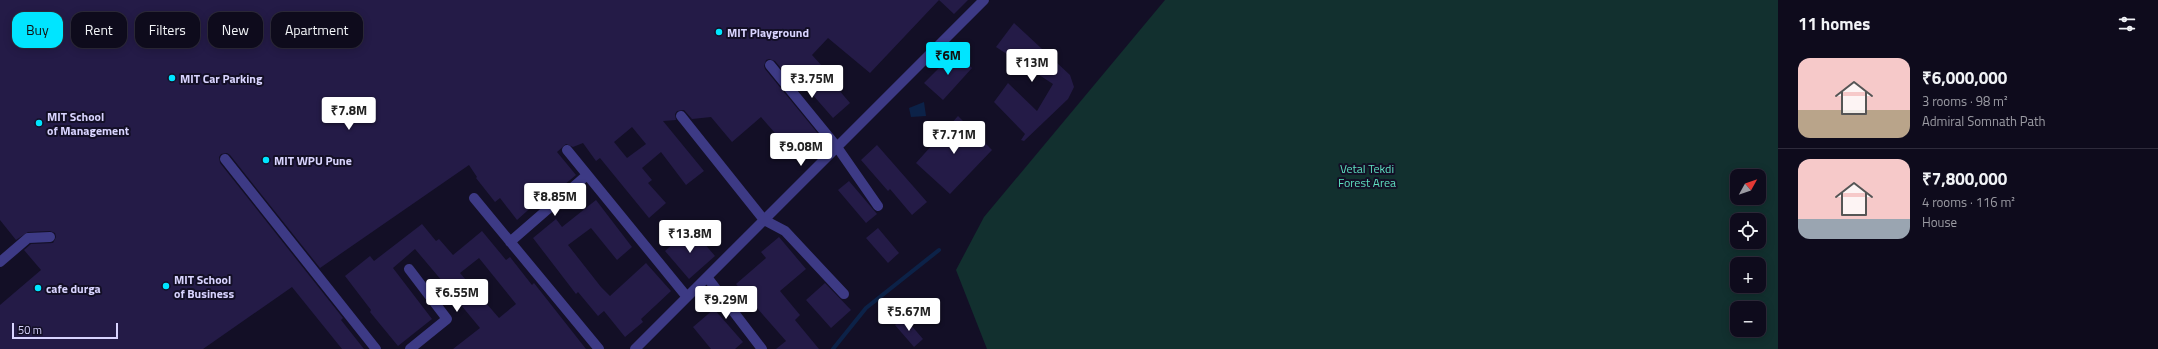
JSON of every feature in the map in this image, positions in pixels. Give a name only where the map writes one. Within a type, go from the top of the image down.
[{"type":"street","points":[[635,349],[984,0]]},
{"type":"street","points":[[770,65],[837,147],[878,206]]},
{"type":"street","points":[[681,116],[764,220],[785,231],[844,294]]},
{"type":"street","points":[[567,150],[687,297]]},
{"type":"street","points":[[225,160],[376,349]]},
{"type":"street","points":[[510,242],[587,175]]},
{"type":"street","points":[[474,198],[599,349]]},
{"type":"street","points":[[0,262],[28,238],[50,237]]},
{"type":"street","points":[[409,269],[447,319],[410,349]]},
{"type":"street","points":[[707,277],[762,349]]},
{"type":"green space","name":"Vetal Tekdi Forest Area","points":[[1165,0],[1778,0],[1778,349],[987,349],[956,270],[984,217]]},
{"type":"water","points":[[924,102],[926,116],[911,117],[909,108]]},
{"type":"building","name":"MIT WPU Pune","points":[[0,0],[939,0],[870,73],[828,38],[812,55],[822,66],[820,68],[850,103],[833,118],[805,86],[800,91],[775,61],[769,59],[766,60],[764,66],[765,69],[820,136],[796,157],[761,117],[732,142],[711,117],[692,119],[684,110],[677,111],[675,114],[676,120],[663,121],[704,171],[686,185],[661,152],[642,168],[652,180],[648,183],[666,203],[649,218],[600,158],[596,161],[583,143],[573,147],[566,144],[557,152],[576,175],[558,190],[555,186],[517,220],[500,198],[495,202],[476,178],[477,177],[469,165],[320,268],[230,155],[227,153],[221,154],[219,157],[220,163],[343,318],[341,320],[364,349],[342,349],[292,287],[203,349],[0,349],[0,305],[41,270],[24,250],[31,244],[53,243],[56,237],[55,233],[50,231],[28,232],[16,240],[0,220]],"holes":[[[632,127],[646,144],[627,158],[614,142]]]},
{"type":"building","points":[[939,0],[968,0],[954,14]]},
{"type":"building","points":[[1014,23],[1070,75],[1074,87],[1068,99],[1024,141],[1021,140],[1025,134],[994,102],[1008,83],[1037,111],[1053,84],[996,47]]},
{"type":"building","points":[[955,52],[972,68],[943,100],[924,83]]},
{"type":"building","points":[[958,116],[992,150],[950,194],[916,163]]},
{"type":"building","points":[[877,145],[927,202],[912,215],[890,189],[888,191],[861,160]]},
{"type":"building","points":[[849,181],[877,214],[866,223],[838,190]]},
{"type":"building","points":[[596,200],[632,247],[617,260],[591,228],[568,245],[601,287],[610,296],[646,263],[671,291],[641,319],[643,322],[625,337],[604,311],[598,316],[578,292],[576,294],[533,238],[556,219],[562,227]]},
{"type":"building","points":[[422,224],[436,241],[439,239],[453,255],[482,231],[506,260],[510,257],[532,285],[534,283],[586,349],[453,349],[480,328],[456,299],[453,302],[444,292],[448,288],[415,249],[393,268],[432,319],[398,346],[370,312],[371,310],[345,276],[370,256],[374,261]],"holes":[[[479,258],[516,304],[499,318],[460,273]]]},
{"type":"building","points":[[691,228],[715,256],[689,279],[665,251]]},
{"type":"building","points":[[878,228],[899,253],[888,263],[866,238]]},
{"type":"building","points":[[779,237],[806,269],[780,291],[800,315],[795,320],[819,349],[776,349],[786,341],[736,284],[766,258],[761,252]]},
{"type":"building","points":[[825,283],[851,310],[831,328],[806,300]]},
{"type":"building","points":[[714,309],[743,342],[735,349],[711,349],[693,327]]},
{"type":"building","points":[[904,317],[923,339],[914,347],[895,325]]},
{"type":"waterway","points":[[833,349],[866,308],[939,250]]},
{"type":"place","name":"MIT Playground","points":[[719,32]]},
{"type":"place","name":"MIT Car Parking","points":[[172,78]]},
{"type":"place","name":"MIT School of Management","points":[[39,123]]},
{"type":"place","name":"MIT WPU Pune","points":[[266,160]]},
{"type":"place","name":"MIT School of Business","points":[[166,286]]},
{"type":"place","name":"cafe durga","points":[[38,288]]}]
